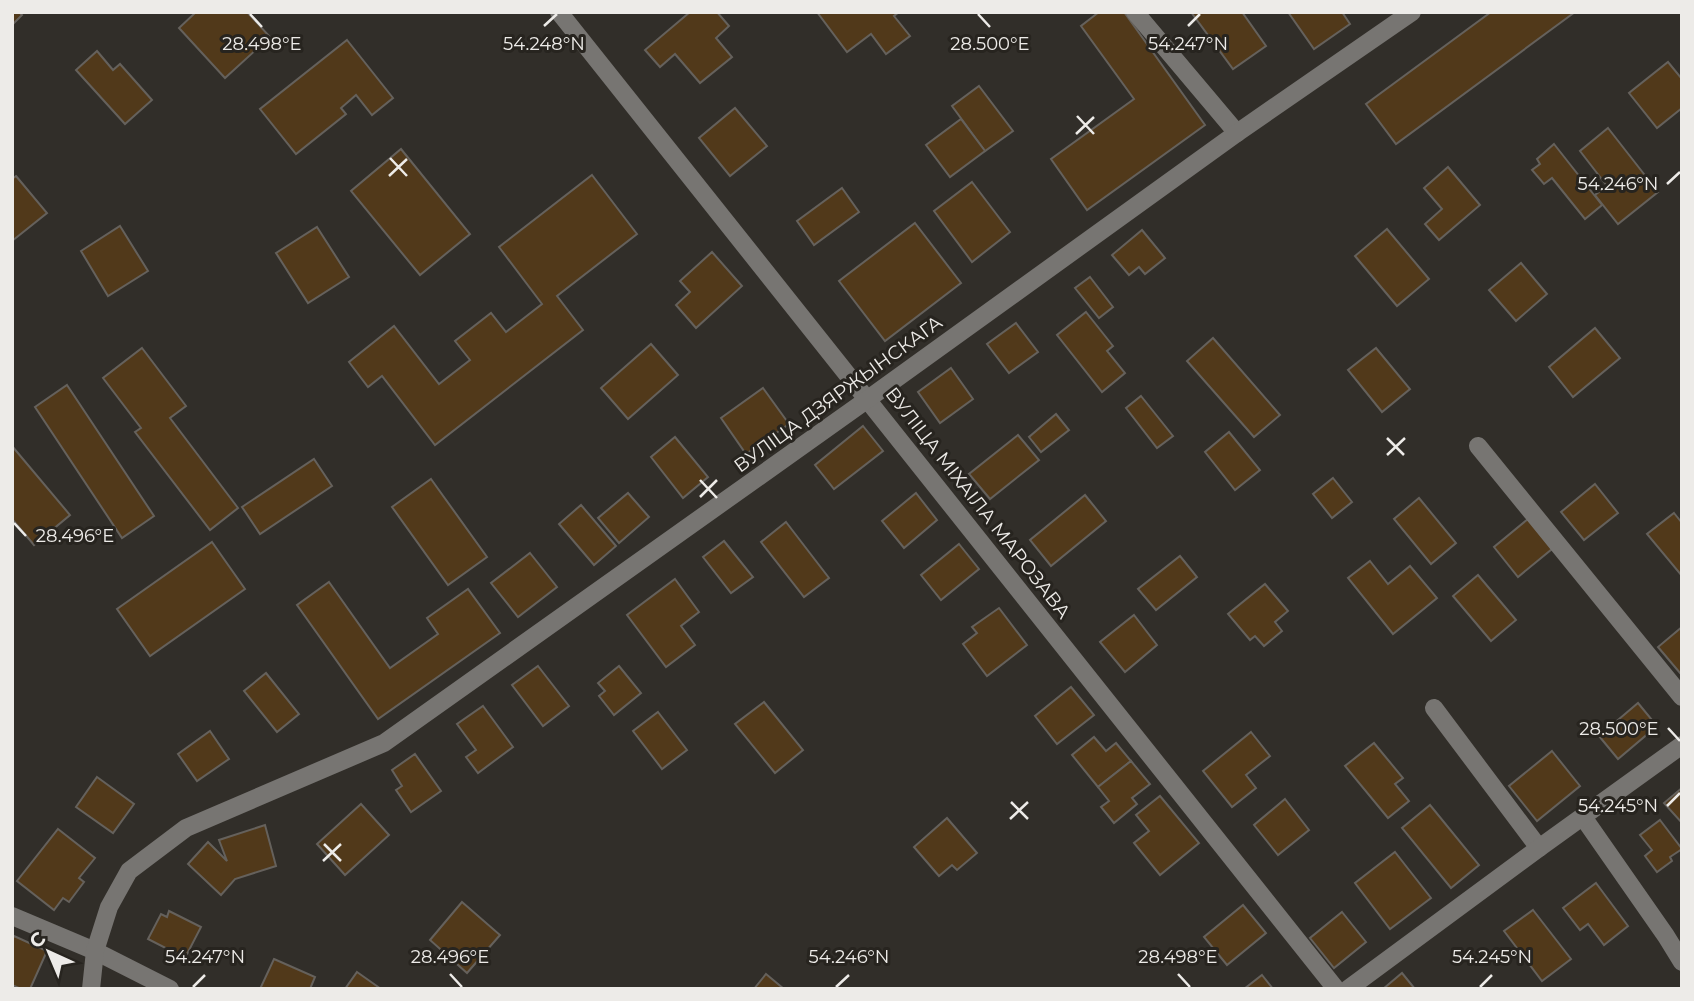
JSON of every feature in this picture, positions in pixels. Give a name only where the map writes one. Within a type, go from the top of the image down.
[{"type":"street","name":"ВУЛІЦА МІХАІЛА МАРОЗАВА","points":[[559,12],[1336,989]]},
{"type":"street","points":[[1135,12],[1237,133]]},
{"type":"street","name":"ВУЛІЦА ДЗЯРЖЫНСКАГА","points":[[91,989],[95,951],[109,907],[128,871],[186,828],[384,743],[1237,133],[1412,12]]},
{"type":"street","points":[[1478,446],[1682,696]]},
{"type":"street","points":[[1434,708],[1539,848]]},
{"type":"street","points":[[1348,989],[1682,745]]},
{"type":"street","points":[[1583,817],[1682,962]]},
{"type":"street","points":[[12,916],[95,951],[170,989]]},
{"type":"building","points":[[12,12],[22,15],[12,25]]},
{"type":"building","points":[[196,12],[247,12],[270,37],[225,78],[179,28]]},
{"type":"building","points":[[690,12],[717,12],[729,26],[716,38],[732,57],[700,83],[675,54],[660,67],[645,50]]},
{"type":"building","points":[[817,12],[899,12],[894,16],[910,36],[886,54],[871,34],[847,52]]},
{"type":"building","points":[[1099,12],[1124,12],[1205,125],[1087,210],[1051,159],[1134,99],[1081,26]]},
{"type":"building","points":[[1191,12],[1242,12],[1266,46],[1233,69]]},
{"type":"building","points":[[1288,12],[1342,12],[1350,24],[1314,49]]},
{"type":"building","points":[[1491,12],[1575,12],[1396,144],[1366,104]]},
{"type":"building","points":[[347,40],[393,98],[372,115],[356,95],[341,108],[346,114],[296,154],[260,109]]},
{"type":"building","points":[[97,51],[113,70],[120,64],[152,100],[125,124],[76,70]]},
{"type":"building","points":[[1668,62],[1682,79],[1682,108],[1657,128],[1629,93]]},
{"type":"building","points":[[979,86],[1013,131],[985,151],[952,106]]},
{"type":"building","points":[[735,108],[767,146],[730,176],[699,138]]},
{"type":"building","points":[[961,119],[985,151],[950,177],[926,145]]},
{"type":"building","points":[[1608,128],[1658,192],[1618,224],[1595,195],[1607,186],[1580,151]]},
{"type":"building","points":[[1554,144],[1602,205],[1585,219],[1552,178],[1544,184],[1532,170],[1540,164],[1537,159]]},
{"type":"building","points":[[401,149],[470,234],[420,275],[351,191]]},
{"type":"building","points":[[1448,167],[1480,205],[1439,240],[1425,224],[1442,209],[1424,188]]},
{"type":"building","points":[[592,175],[637,234],[557,296],[583,330],[435,445],[382,376],[368,387],[349,362],[394,326],[439,384],[470,360],[455,341],[491,313],[506,332],[542,304],[499,247]]},
{"type":"building","points":[[16,176],[47,213],[12,241],[12,179]]},
{"type":"building","points":[[972,182],[1010,232],[972,262],[934,211]]},
{"type":"building","points":[[842,188],[859,212],[814,245],[797,221]]},
{"type":"building","points":[[915,223],[961,283],[885,341],[839,281]]},
{"type":"building","points":[[120,226],[148,271],[108,296],[81,251]]},
{"type":"building","points":[[317,227],[349,277],[308,303],[276,253]]},
{"type":"building","points":[[1387,229],[1429,279],[1397,306],[1355,256]]},
{"type":"building","points":[[1142,230],[1165,258],[1145,274],[1139,267],[1129,275],[1112,255]]},
{"type":"building","points":[[712,252],[742,286],[696,328],[676,305],[690,292],[680,281]]},
{"type":"building","points":[[1521,263],[1547,294],[1516,321],[1489,290]]},
{"type":"building","points":[[1090,277],[1113,307],[1099,318],[1075,288]]},
{"type":"building","points":[[1086,312],[1113,346],[1107,351],[1125,373],[1102,392],[1057,335]]},
{"type":"building","points":[[1016,323],[1038,352],[1009,373],[987,344]]},
{"type":"building","points":[[1595,328],[1620,358],[1573,397],[1549,367]]},
{"type":"building","points":[[1213,338],[1280,415],[1254,437],[1187,361]]},
{"type":"building","points":[[651,344],[678,375],[628,419],[601,388]]},
{"type":"building","points":[[142,348],[186,406],[170,418],[238,508],[210,530],[135,432],[141,428],[103,378]]},
{"type":"building","points":[[1376,348],[1410,389],[1382,412],[1348,370]]},
{"type":"building","points":[[951,368],[973,399],[940,423],[918,392]]},
{"type":"building","points":[[67,385],[154,516],[122,538],[35,407]]},
{"type":"building","points":[[763,388],[789,424],[746,454],[721,418]]},
{"type":"building","points":[[1141,396],[1173,436],[1157,448],[1126,408]]},
{"type":"building","points":[[1056,414],[1069,430],[1041,452],[1029,437]]},
{"type":"building","points":[[863,426],[883,451],[834,489],[815,465]]},
{"type":"building","points":[[1229,432],[1260,470],[1235,490],[1205,452]]},
{"type":"building","points":[[1018,435],[1039,460],[990,499],[969,474]]},
{"type":"building","points":[[675,437],[708,477],[683,498],[651,457]]},
{"type":"building","points":[[12,446],[70,515],[34,545],[12,519]]},
{"type":"building","points":[[314,459],[332,486],[260,534],[242,507]]},
{"type":"building","points":[[1333,478],[1352,502],[1332,518],[1313,494]]},
{"type":"building","points":[[431,479],[487,557],[448,585],[392,507]]},
{"type":"building","points":[[1595,484],[1618,513],[1584,540],[1561,512]]},
{"type":"building","points":[[628,493],[649,517],[619,543],[598,518]]},
{"type":"building","points":[[916,493],[937,520],[904,548],[882,521]]},
{"type":"building","points":[[1085,495],[1106,521],[1051,566],[1030,540]]},
{"type":"building","points":[[1419,498],[1456,543],[1431,564],[1394,519]]},
{"type":"building","points":[[581,505],[616,546],[594,565],[559,524]]},
{"type":"building","points":[[1674,513],[1682,523],[1682,576],[1647,534]]},
{"type":"building","points":[[1528,519],[1552,549],[1518,577],[1494,547]]},
{"type":"building","points":[[786,522],[829,578],[804,597],[761,542]]},
{"type":"building","points":[[724,541],[753,577],[731,593],[703,557]]},
{"type":"building","points":[[212,542],[245,589],[150,656],[117,609]]},
{"type":"building","points":[[959,544],[979,569],[941,600],[921,575]]},
{"type":"building","points":[[530,553],[557,587],[518,617],[491,583]]},
{"type":"building","points":[[1180,556],[1197,577],[1156,610],[1138,589]]},
{"type":"building","points":[[1370,561],[1388,584],[1410,566],[1437,598],[1393,634],[1348,578]]},
{"type":"building","points":[[1478,575],[1516,620],[1491,641],[1453,596]]},
{"type":"building","points":[[675,579],[699,612],[681,626],[695,645],[666,667],[627,615]]},
{"type":"building","points":[[329,582],[390,668],[438,634],[427,618],[468,589],[500,633],[378,719],[297,605]]},
{"type":"building","points":[[1265,584],[1288,611],[1275,622],[1282,631],[1264,646],[1255,636],[1250,640],[1228,614]]},
{"type":"building","points":[[999,608],[1027,645],[987,676],[963,644],[977,633],[972,627]]},
{"type":"building","points":[[1134,615],[1157,645],[1125,672],[1100,642]]},
{"type":"building","points":[[1682,627],[1682,672],[1680,673],[1658,647]]},
{"type":"building","points":[[538,666],[569,706],[543,726],[512,685]]},
{"type":"building","points":[[619,666],[641,693],[614,715],[599,696],[605,691],[598,683]]},
{"type":"building","points":[[266,673],[299,714],[277,732],[244,691]]},
{"type":"building","points":[[1071,687],[1094,715],[1057,744],[1035,716]]},
{"type":"building","points":[[764,702],[803,750],[775,773],[735,724]]},
{"type":"building","points":[[1638,703],[1657,726],[1618,759],[1599,736]]},
{"type":"building","points":[[483,706],[513,747],[478,773],[466,757],[476,750],[457,724]]},
{"type":"building","points":[[658,712],[687,750],[662,769],[633,731]]},
{"type":"building","points":[[210,731],[229,759],[197,781],[178,754]]},
{"type":"building","points":[[1251,732],[1270,756],[1246,775],[1256,788],[1232,807],[1203,771]]},
{"type":"building","points":[[1094,737],[1106,751],[1116,743],[1131,761],[1098,787],[1072,755]]},
{"type":"building","points":[[1374,743],[1403,778],[1395,784],[1409,801],[1388,818],[1345,766]]},
{"type":"building","points":[[1552,751],[1580,786],[1537,821],[1509,786]]},
{"type":"building","points":[[415,754],[441,791],[411,812],[396,790],[402,786],[392,770]]},
{"type":"building","points":[[1131,761],[1150,784],[1132,798],[1137,804],[1114,823],[1101,807],[1109,801],[1098,787]]},
{"type":"building","points":[[97,777],[134,804],[113,833],[76,807]]},
{"type":"building","points":[[1682,788],[1682,823],[1664,803]]},
{"type":"building","points":[[1160,796],[1199,843],[1160,875],[1134,843],[1149,831],[1136,815]]},
{"type":"building","points":[[1285,799],[1309,830],[1278,855],[1254,825]]},
{"type":"building","points":[[361,804],[389,835],[345,875],[317,844]]},
{"type":"building","points":[[1430,805],[1479,865],[1451,888],[1402,828]]},
{"type":"building","points":[[947,818],[977,853],[957,870],[952,865],[939,876],[914,847]]},
{"type":"building","points":[[1660,820],[1682,849],[1670,857],[1672,861],[1657,872],[1645,856],[1652,850],[1640,835]]},
{"type":"building","points":[[265,825],[276,866],[235,879],[221,895],[188,864],[208,842],[227,861],[219,840]]},
{"type":"building","points":[[58,829],[95,858],[79,878],[84,882],[69,902],[63,898],[54,910],[17,881]]},
{"type":"building","points":[[1395,852],[1431,898],[1390,929],[1355,883]]},
{"type":"building","points":[[1596,883],[1628,926],[1604,945],[1588,924],[1580,930],[1563,908]]},
{"type":"building","points":[[462,902],[500,935],[467,973],[430,940]]},
{"type":"building","points":[[1243,905],[1266,933],[1227,965],[1204,937]]},
{"type":"building","points":[[1533,910],[1571,959],[1542,981],[1504,931]]},
{"type":"building","points":[[169,911],[201,927],[185,958],[148,939],[161,914],[167,917]]},
{"type":"building","points":[[1342,912],[1366,942],[1334,968],[1310,938]]},
{"type":"building","points":[[14,936],[47,951],[30,989],[12,985]]},
{"type":"building","points":[[274,959],[315,977],[310,989],[260,989]]},
{"type":"building","points":[[357,972],[381,989],[345,989]]},
{"type":"building","points":[[1402,973],[1415,989],[1383,989]]},
{"type":"building","points":[[766,974],[784,989],[754,989]]},
{"type":"building","points":[[1262,975],[1273,989],[1244,989]]}]
